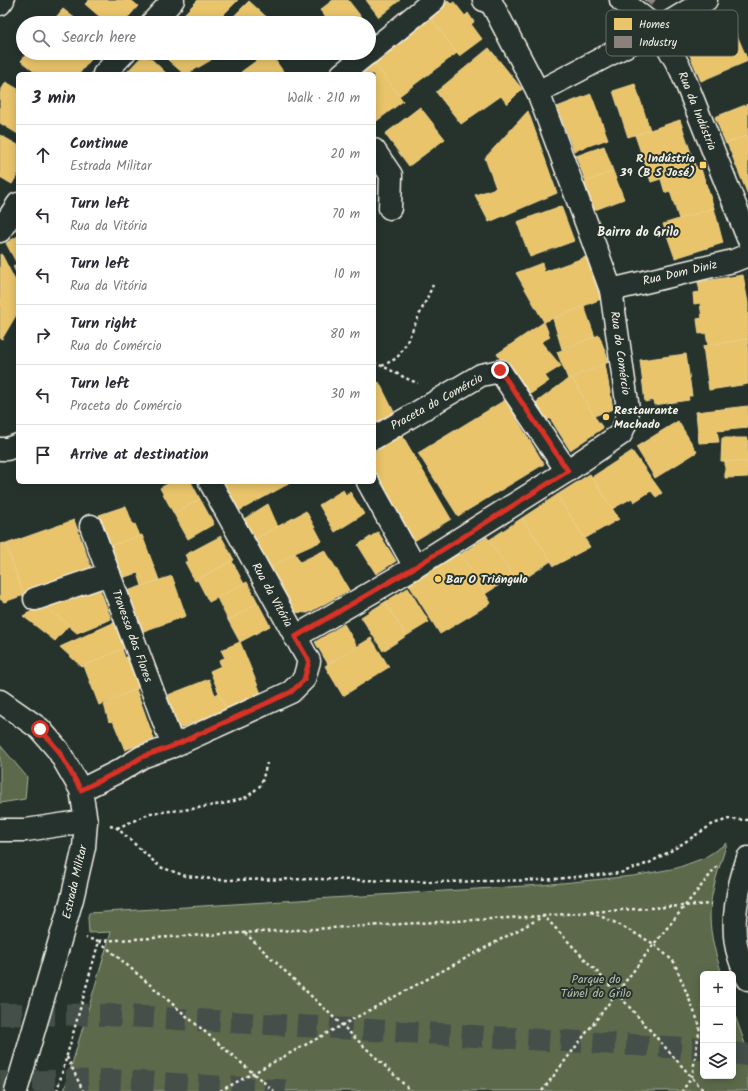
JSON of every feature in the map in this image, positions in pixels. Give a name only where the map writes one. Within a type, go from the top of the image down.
[{"type":"street","points":[[0,4],[3,0]]},
{"type":"street","points":[[158,16],[173,0]]},
{"type":"street","points":[[376,47],[434,0]]},
{"type":"street","name":"Rua do Comércio","points":[[295,637],[415,567],[568,471],[621,434],[626,422],[628,408],[611,290],[538,92],[492,4],[484,0]]},
{"type":"street","name":"Rua da Indústria","points":[[621,0],[634,10]]},
{"type":"street","points":[[689,10],[703,1]]},
{"type":"street","points":[[538,92],[607,56]]},
{"type":"street","name":"Rua da Indústria","points":[[673,56],[681,70],[748,238]]},
{"type":"street","points":[[106,72],[117,60]]},
{"type":"street","points":[[345,72],[360,60]]},
{"type":"street","points":[[376,153],[391,175],[390,208]]},
{"type":"street","points":[[0,231],[16,207]]},
{"type":"street","name":"Rua Dom Diniz","points":[[611,290],[748,255]]},
{"type":"street","name":"Praceta do Comércio","points":[[376,437],[481,375],[500,370],[568,471]]},
{"type":"street","points":[[0,448],[7,449],[16,446]]},
{"type":"street","name":"Rua da Vitória","points":[[81,790],[121,770],[142,757],[173,746],[291,692],[304,680],[309,661],[211,484]]},
{"type":"street","points":[[369,484],[415,567]]},
{"type":"street","name":"Travessa das Flores","points":[[91,526],[173,746]]},
{"type":"street","points":[[35,599],[109,574]]},
{"type":"street","name":"Estrada Militar","points":[[0,700],[40,729],[58,750],[81,790],[86,821],[84,847],[72,899],[16,1091]]},
{"type":"street","points":[[0,830],[26,830],[86,821]]},
{"type":"street","points":[[748,858],[741,878],[738,955],[748,979]]},
{"type":"path","points":[[382,366],[397,358],[406,344],[433,285]]},
{"type":"path","points":[[376,364],[407,380],[451,393]]},
{"type":"path","points":[[117,828],[151,813],[192,809],[247,797],[261,785],[267,763]]},
{"type":"path","points":[[86,821],[117,828],[160,867],[186,876],[221,880],[319,879],[436,882],[543,880],[620,873],[649,863],[713,824],[730,819],[748,820]]},
{"type":"path","points":[[542,1091],[616,992],[721,860]]},
{"type":"path","points":[[62,933],[99,941],[544,916],[685,905],[740,915]]},
{"type":"path","points":[[590,912],[618,924],[654,944],[674,962],[700,1026],[692,1076],[682,1091]]},
{"type":"path","points":[[544,916],[616,992],[704,1091]]},
{"type":"path","points":[[220,1091],[544,916]]},
{"type":"path","points":[[244,933],[411,1091]]},
{"type":"path","points":[[57,1091],[99,941]]},
{"type":"path","points":[[99,941],[274,1091]]},
{"type":"path","points":[[66,1056],[83,1091]]},
{"type":"green space","points":[[0,745],[27,777],[25,799],[0,803]]},
{"type":"green space","name":"Parque do Túnel do Grilo","points":[[727,843],[710,907],[711,931],[721,971],[700,971],[700,1079],[736,1079],[736,1018],[748,1052],[748,1091],[64,1091],[111,932],[89,933],[89,913],[541,885],[633,876],[677,868],[704,858]]},
{"type":"building: Homes","points":[[89,0],[131,0],[138,6],[129,16],[99,16],[85,4]]},
{"type":"building: Homes","points":[[198,0],[238,0],[222,16],[182,16]]},
{"type":"building: Homes","points":[[333,0],[348,0],[361,16],[325,16],[320,10]]},
{"type":"building: Homes","points":[[366,0],[400,0],[379,17]]},
{"type":"building: Homes","points":[[249,1],[265,16],[234,16]]},
{"type":"building: Homes","points":[[448,1],[451,4],[454,2],[465,16],[468,13],[474,22],[471,24],[482,39],[459,56],[431,18],[434,16],[432,13]]},
{"type":"building: Homes","points":[[63,9],[72,16],[57,16]]},
{"type":"building: Homes","points":[[431,18],[457,53],[399,96],[373,61],[424,19],[426,22]]},
{"type":"building: Homes","points":[[738,38],[748,61],[701,81],[690,56],[738,56]]},
{"type":"building: Homes","points":[[489,48],[522,89],[507,104],[501,96],[461,124],[436,92]]},
{"type":"building: Homes","points":[[90,60],[81,72],[35,72],[21,61]]},
{"type":"building: Homes","points":[[138,60],[152,60],[165,72],[127,72]]},
{"type":"building: Homes","points":[[168,60],[211,60],[190,72],[182,72]]},
{"type":"building: Homes","points":[[257,60],[275,60],[284,72],[241,72]]},
{"type":"building: Homes","points":[[373,61],[403,101],[376,121],[376,72],[358,72]]},
{"type":"building: Homes","points":[[6,82],[16,88],[16,133],[0,123],[0,92]]},
{"type":"building: Homes","points":[[635,84],[650,130],[628,137],[613,91]]},
{"type":"building: Homes","points":[[591,94],[608,139],[574,151],[557,107]]},
{"type":"building: Homes","points":[[748,104],[748,135],[726,144],[715,117]]},
{"type":"building: Homes","points":[[420,107],[445,139],[409,166],[385,134]]},
{"type":"building: Homes","points":[[528,111],[557,193],[489,222],[475,195],[496,188],[485,158]]},
{"type":"building: Homes","points":[[680,120],[696,168],[651,182],[635,135]]},
{"type":"building: Homes","points":[[0,135],[16,144],[16,177],[12,184],[0,177]]},
{"type":"building: Homes","points":[[748,135],[748,195],[727,143]]},
{"type":"building: Homes","points":[[604,146],[613,171],[586,182],[576,156]]},
{"type":"building: Homes","points":[[700,166],[714,208],[679,219],[670,191],[665,193],[661,179]]},
{"type":"building: Homes","points":[[613,171],[624,199],[592,211],[581,184]]},
{"type":"building: Homes","points":[[561,206],[574,241],[530,257],[517,222]]},
{"type":"building: Homes","points":[[714,208],[723,243],[675,258],[663,224]]},
{"type":"building: Homes","points":[[16,237],[16,262],[6,243]]},
{"type":"building: Homes","points":[[0,254],[2,255],[16,282],[16,315],[2,339],[0,338]]},
{"type":"building: Homes","points":[[586,257],[601,299],[544,322],[516,273],[542,263],[544,272]]},
{"type":"building: Homes","points":[[16,264],[16,273],[13,266]]},
{"type":"building: Homes","points":[[743,275],[748,303],[748,339],[708,345],[706,333],[699,334],[697,319],[702,318],[700,303],[694,304],[693,293],[700,292],[698,282]]},
{"type":"building: Homes","points":[[584,306],[595,337],[562,349],[553,319]]},
{"type":"building: Homes","points":[[544,322],[550,337],[541,342],[561,366],[545,376],[549,381],[526,397],[497,354]]},
{"type":"building: Homes","points":[[599,335],[609,362],[568,379],[557,352]]},
{"type":"building: Homes","points":[[748,339],[748,384],[709,390],[703,346]]},
{"type":"building: Homes","points":[[686,354],[692,396],[688,396],[689,400],[654,405],[653,400],[645,402],[640,360]]},
{"type":"building: Homes","points":[[605,364],[613,409],[594,416],[572,378]]},
{"type":"building: Homes","points":[[572,378],[594,416],[603,428],[570,450],[550,418],[547,421],[534,404],[568,379]]},
{"type":"building: Homes","points":[[379,382],[395,414],[376,424],[376,384]]},
{"type":"building: Homes","points":[[505,400],[544,464],[458,516],[418,453]]},
{"type":"building: Homes","points":[[748,406],[748,428],[717,431],[719,442],[699,443],[696,412]]},
{"type":"building: Homes","points":[[678,421],[697,452],[655,478],[636,447]]},
{"type":"building: Homes","points":[[402,435],[451,519],[414,541],[376,477],[376,451]]},
{"type":"building: Homes","points":[[722,438],[748,438],[748,462],[721,461]]},
{"type":"building: Homes","points":[[632,451],[662,493],[656,497],[651,491],[634,502],[632,498],[612,509],[592,477]]},
{"type":"building: Homes","points":[[725,461],[748,462],[748,477],[725,478]]},
{"type":"building: Homes","points":[[590,474],[619,519],[584,539],[557,495]]},
{"type":"building: Homes","points":[[167,484],[192,484],[200,499],[174,514],[160,488]]},
{"type":"building: Homes","points":[[223,484],[288,484],[237,512]]},
{"type":"building: Homes","points":[[343,490],[346,495],[350,492],[364,514],[335,532],[319,505]]},
{"type":"building: Homes","points":[[557,495],[590,547],[554,566],[522,518]]},
{"type":"building: Homes","points":[[200,499],[214,524],[188,539],[174,514]]},
{"type":"building: Homes","points":[[268,504],[278,527],[253,540],[244,519]]},
{"type":"building: Homes","points":[[126,506],[133,525],[135,524],[140,536],[110,546],[99,515]]},
{"type":"building: Homes","points":[[306,511],[322,541],[295,553],[270,568],[253,540]]},
{"type":"building: Homes","points":[[522,518],[551,561],[518,583],[489,540]]},
{"type":"building: Homes","points":[[74,520],[92,570],[23,594],[6,544]]},
{"type":"building: Homes","points":[[378,532],[396,561],[376,574],[358,545]]},
{"type":"building: Homes","points":[[142,535],[159,580],[142,586],[138,573],[121,578],[110,546]]},
{"type":"building: Homes","points":[[221,536],[234,560],[195,581],[185,562],[189,561],[185,555]]},
{"type":"building: Homes","points":[[487,537],[513,576],[485,594],[461,554]]},
{"type":"building: Homes","points":[[5,543],[24,595],[4,602],[0,599],[0,544]]},
{"type":"building: Homes","points":[[325,550],[349,590],[308,613],[294,612],[270,568],[295,553],[300,562]]},
{"type":"building: Homes","points":[[459,552],[491,603],[440,634],[408,583]]},
{"type":"building: Homes","points":[[232,561],[244,584],[209,602],[197,579]]},
{"type":"building: Homes","points":[[172,576],[186,616],[138,633],[124,592]]},
{"type":"building: Homes","points":[[247,582],[258,603],[228,620],[217,598]]},
{"type":"building: Homes","points":[[99,587],[111,619],[77,633],[44,606]]},
{"type":"building: Homes","points":[[408,588],[429,622],[406,636],[385,602]]},
{"type":"building: Homes","points":[[385,602],[406,636],[383,651],[361,617]]},
{"type":"building: Homes","points":[[258,603],[270,626],[240,642],[228,620]]},
{"type":"building: Homes","points":[[44,606],[69,625],[55,641],[23,616]]},
{"type":"building: Homes","points":[[115,622],[125,648],[82,667],[60,647]]},
{"type":"building: Homes","points":[[344,624],[357,646],[328,664],[315,642]]},
{"type":"building: Homes","points":[[371,638],[389,667],[343,696],[325,666]]},
{"type":"building: Homes","points":[[240,642],[262,696],[226,710],[210,671],[221,666],[219,660],[225,658],[221,650]]},
{"type":"building: Homes","points":[[122,649],[125,658],[128,657],[139,688],[99,705],[84,666]]},
{"type":"building: Homes","points":[[209,679],[215,695],[219,693],[226,710],[175,730],[163,697]]},
{"type":"building: Homes","points":[[136,689],[154,739],[125,750],[113,721],[109,722],[104,704]]},
{"type":"building: Industry","points":[[644,0],[655,0],[651,5]]},
{"type":"tunnel","points":[[0,1014],[109,1015],[700,1049]]},
{"type":"tunnel","points":[[736,1053],[748,1055]]},
{"type":"tunnel","points":[[0,1082],[109,1080],[293,1091]]},
{"type":"place","name":"R Indústria 39 (B S José)","points":[[703,165]]},
{"type":"place","name":"Restaurante Machado","points":[[606,417]]},
{"type":"place","name":"Bar O Triângulo","points":[[438,579]]},
{"type":"district","name":"Bairro do Grilo","points":[[638,232]]},
{"type":"route","points":[[40,729],[58,750],[81,790],[121,770],[142,757],[173,746],[291,692],[304,680],[309,661],[295,637],[415,567],[568,471],[500,370]]}]
